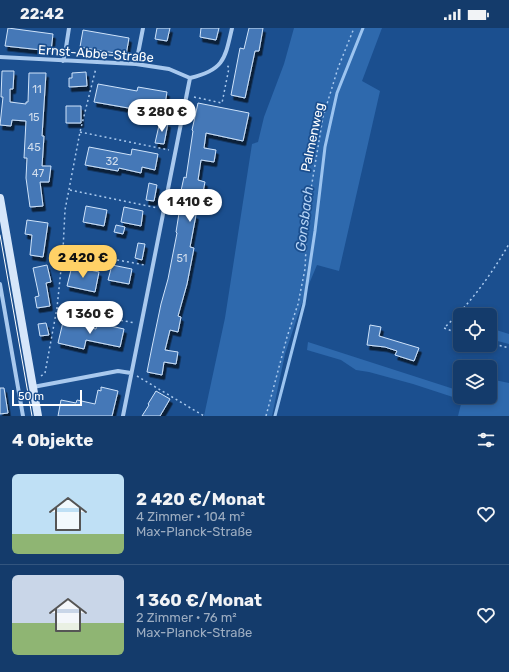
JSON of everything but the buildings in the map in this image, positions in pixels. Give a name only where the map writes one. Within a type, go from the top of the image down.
[{"type":"main road","points":[[0,198],[38,416]]},
{"type":"street","points":[[63,61],[69,28]]},
{"type":"street","points":[[136,64],[143,28]]},
{"type":"street","points":[[123,416],[133,374],[140,324],[190,78],[208,72],[223,61],[227,51],[232,28]]},
{"type":"street","name":"Ernst-Abbe-Straße","points":[[0,57],[136,64],[170,69],[190,78]]},
{"type":"street","points":[[0,284],[23,416]]},
{"type":"street","points":[[33,387],[118,371],[133,374]]},
{"type":"path","name":"Palmenweg","points":[[266,416],[287,337],[298,304],[305,269],[308,207],[324,117],[338,68],[354,28]]},
{"type":"path","points":[[186,97],[222,103],[229,68],[223,61]]},
{"type":"path","points":[[41,376],[45,373],[57,308],[65,210],[80,132],[97,63]]},
{"type":"path","points":[[80,132],[176,151]]},
{"type":"path","points":[[70,190],[164,209]]},
{"type":"path","points":[[465,308],[493,271],[509,244]]},
{"type":"path","points":[[62,250],[152,266]]},
{"type":"path","points":[[57,308],[140,324]]},
{"type":"path","points":[[453,320],[444,328],[453,331]]},
{"type":"path","points":[[497,345],[509,348]]},
{"type":"path","points":[[133,374],[204,416]]},
{"type":"shaded area","points":[[294,28],[382,28],[362,81],[380,91],[339,271],[317,265],[306,291],[285,354],[272,416],[204,416],[225,318],[252,144],[258,142],[264,117],[284,64]]},
{"type":"shaded area","points":[[497,330],[509,334],[509,344],[497,341]]},
{"type":"shaded area","points":[[308,342],[453,389],[453,397],[413,384],[356,370],[341,360],[307,350]]},
{"type":"shaded area","points":[[497,380],[509,383],[509,416],[458,416],[461,404],[497,404]]},
{"type":"waterway","name":"Gonsbach","points":[[275,416],[304,304],[315,231],[325,147],[337,93],[363,28]]},
{"type":"tram line","points":[[0,235],[32,416]]}]
